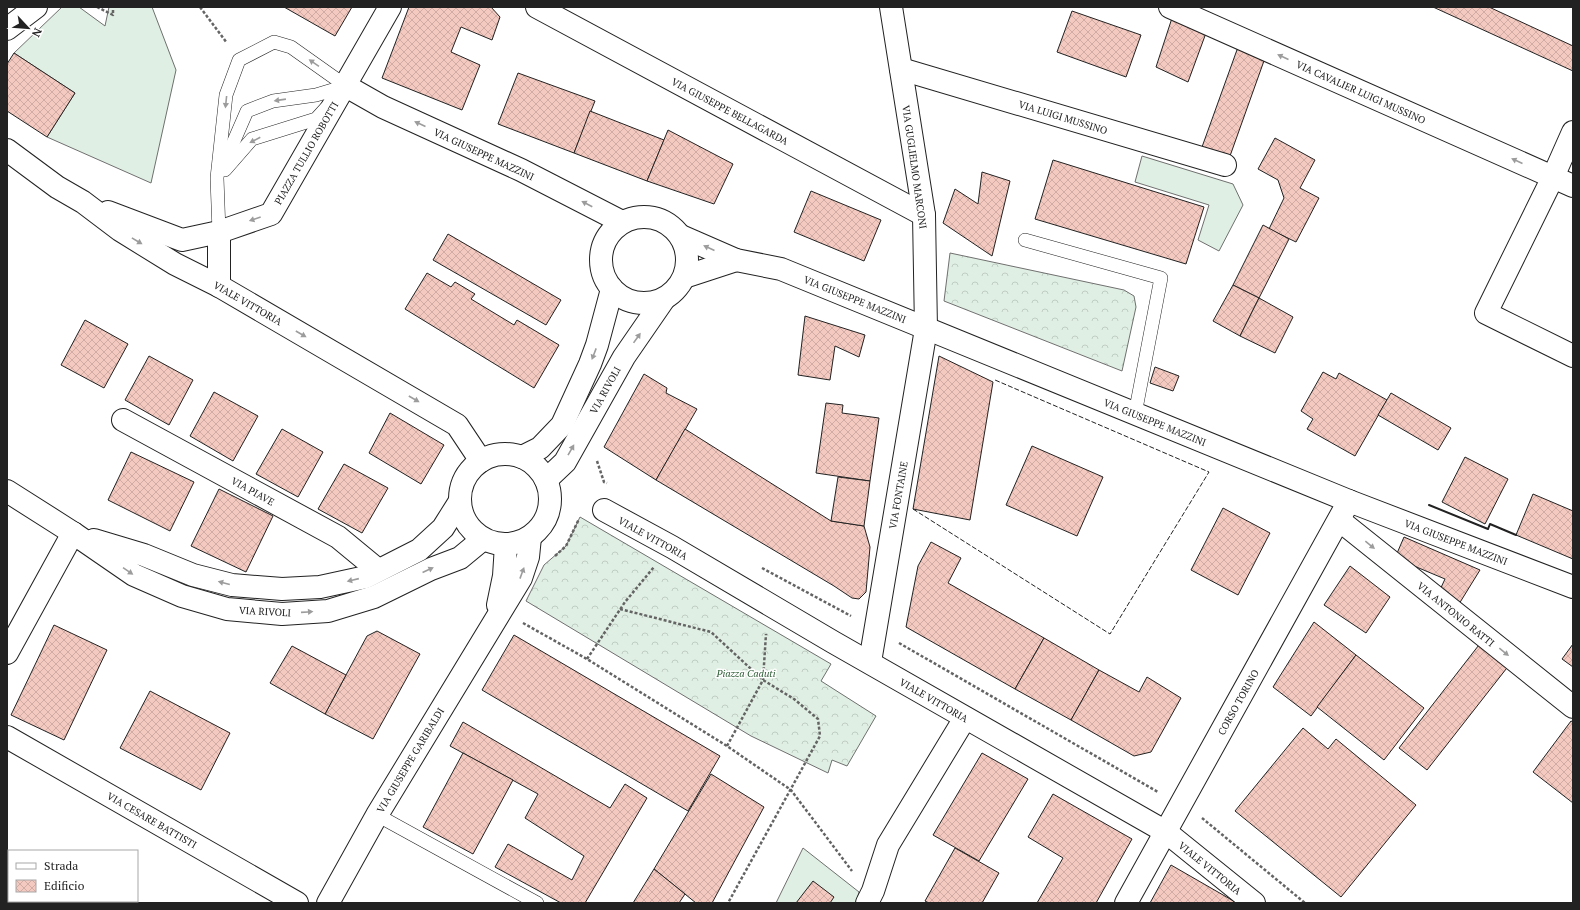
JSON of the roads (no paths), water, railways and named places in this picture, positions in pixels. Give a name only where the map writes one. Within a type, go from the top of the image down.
[{"type":"street","points":[[7,28],[36,7]]},
{"type":"street","points":[[346,86],[390,7]]},
{"type":"street","name":"VIA GIUSEPPE BELLAGARDA","points":[[537,7],[924,215]]},
{"type":"street","name":"VIA GUGLIELMO MARCONI","points":[[891,7],[924,215],[926,329]]},
{"type":"street","name":"VIA CAVALIER LUIGI MUSSINO","points":[[1170,7],[1573,186]]},
{"type":"street","name":"VIA LUIGI MUSSINO","points":[[901,69],[1225,165]]},
{"type":"street","name":"VIA GIUSEPPE MAZZINI","points":[[346,86],[383,107],[521,170],[622,222]]},
{"type":"street","name":"PIAZZA TULLIO ROBOTTI","points":[[219,286],[219,232],[271,214],[346,86]]},
{"type":"street","points":[[1573,132],[1553,177],[1486,313],[1573,356]]},
{"type":"street","name":"VIALE VITTORIA","points":[[7,150],[57,187],[83,202],[120,230],[175,264],[219,286],[457,425],[481,461]]},
{"type":"street","points":[[83,202],[182,240],[219,232]]},
{"type":"street","points":[[650,216],[663,220],[674,228],[681,236],[687,252],[688,263],[684,277],[675,290],[664,299],[653,303],[640,303],[625,299],[612,289],[604,278],[601,265],[602,249],[609,234],[622,222],[635,217],[650,216]]},
{"type":"street","name":"VIA GIUSEPPE MAZZINI","points":[[681,236],[736,260],[781,269],[1350,501],[1573,587]]},
{"type":"street","name":"VIA GIUSEPPE MAZZINI","points":[[684,277],[736,260]]},
{"type":"street","points":[[522,457],[540,448],[562,425],[598,345],[612,289]]},
{"type":"street","name":"VIA RIVOLI","points":[[546,480],[565,462],[624,356],[664,299]]},
{"type":"street","name":"VIA FONTAINE","points":[[870,662],[926,329]]},
{"type":"street","name":"VIA PIAVE","points":[[123,420],[338,537],[378,570]]},
{"type":"street","points":[[499,454],[512,454],[522,457],[532,462],[540,470],[546,480],[549,488],[550,508],[540,528],[530,537],[515,544],[506,545],[483,539],[467,524],[461,510],[461,488],[467,475],[481,461],[499,454]]},
{"type":"street","name":"VIA RIVOLI","points":[[7,492],[73,533],[134,575],[182,596],[227,609],[282,614],[328,610],[374,597],[431,568],[460,558],[483,539]]},
{"type":"street","name":"VIA RIVOLI","points":[[73,533],[144,555],[193,575],[232,585],[282,589],[320,587],[366,577],[419,550],[443,528],[460,501]]},
{"type":"street","name":"CORSO TORINO","points":[[1126,903],[1350,501]]},
{"type":"street","name":"VIALE VITTORIA","points":[[604,510],[672,547],[965,718],[1166,832],[1254,903]]},
{"type":"street","name":"VIA ANTONIO RATTI","points":[[1339,520],[1573,708]]},
{"type":"street","points":[[7,653],[73,533]]},
{"type":"street","name":"VIA GIUSEPPE GARIBALDI","points":[[328,903],[377,815],[521,578],[528,557],[530,537]]},
{"type":"street","name":"VIA GIUSEPPE GARIBALDI","points":[[496,619],[504,576],[506,545]]},
{"type":"street","points":[[869,900],[888,845],[965,718]]},
{"type":"street","name":"VIA CESARE BATTISTI","points":[[7,737],[297,903]]},
{"type":"lane","name":"PIAZZA TULLIO ROBOTTI","points":[[219,232],[217,178],[226,95],[239,60],[274,42],[291,47],[346,86]]},
{"type":"lane","name":"PIAZZA TULLIO ROBOTTI","points":[[217,178],[252,139],[316,119],[346,86]]},
{"type":"lane","name":"PIAZZA TULLIO ROBOTTI","points":[[217,178],[247,111],[273,101],[316,95],[346,86]]},
{"type":"lane","points":[[1025,240],[1161,278],[1135,414]]},
{"type":"lane","points":[[377,815],[537,903]]},
{"type":"park label","name":"Piazza Caduti","points":[[746,673]]}]
